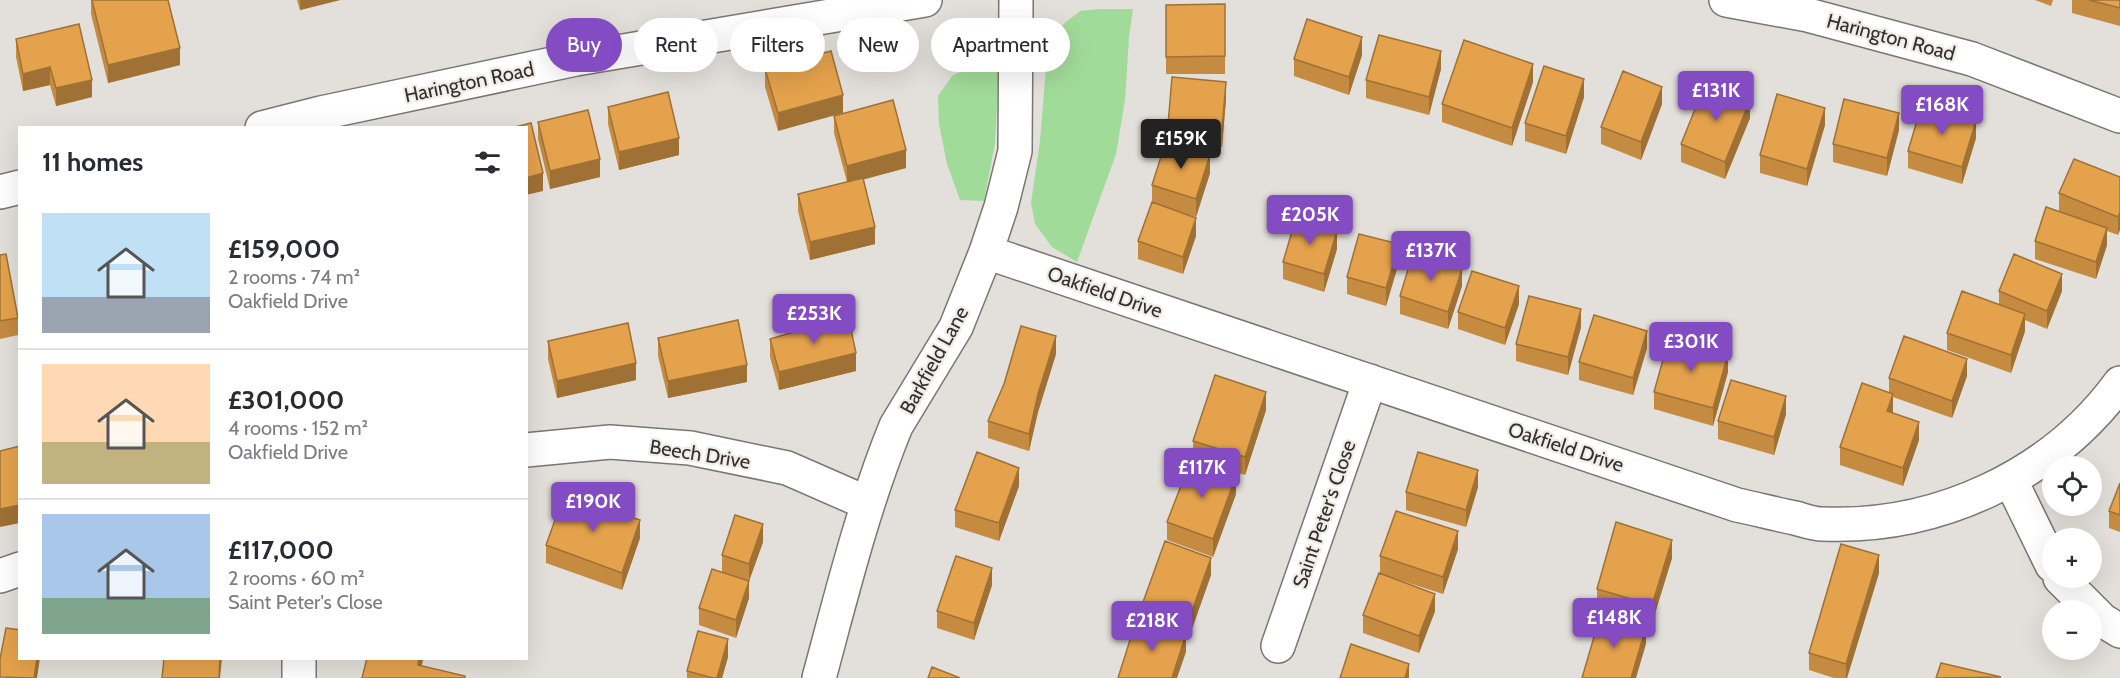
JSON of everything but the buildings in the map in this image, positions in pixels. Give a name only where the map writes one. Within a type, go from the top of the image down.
[{"type":"street","name":"Harington Road","points":[[270,126],[576,59],[925,0]]},
{"type":"street","name":"Barkfield Lane","points":[[819,678],[867,503],[896,426],[956,327],[1001,207],[1015,151],[1016,0]]},
{"type":"street","name":"Harington Road","points":[[1726,0],[1808,15],[1972,59],[2120,116]]},
{"type":"street","points":[[0,192],[18,188]]},
{"type":"street","name":"Oakfield Drive","points":[[986,252],[1737,505],[1820,524],[1878,522],[1944,509],[2011,481],[2057,448],[2106,402],[2120,383]]},
{"type":"street","name":"Saint Peter's Close","points":[[1278,646],[1370,381]]},
{"type":"street","name":"Beech Drive","points":[[528,450],[610,442],[690,448],[788,468],[867,503]]},
{"type":"street","points":[[2011,481],[2042,545]]},
{"type":"street","points":[[0,576],[18,570]]},
{"type":"street","points":[[2070,588],[2102,620],[2120,631]]},
{"type":"street","points":[[299,660],[299,678]]},
{"type":"green space","points":[[1133,9],[1125,100],[1116,154],[1077,262],[1052,247],[1035,224],[1031,203],[1040,141],[1046,72],[1070,72],[1070,19],[1080,11]]},
{"type":"green space","points":[[961,72],[999,72],[995,143],[984,201],[960,200],[947,164],[939,124],[938,96],[953,75]]}]
